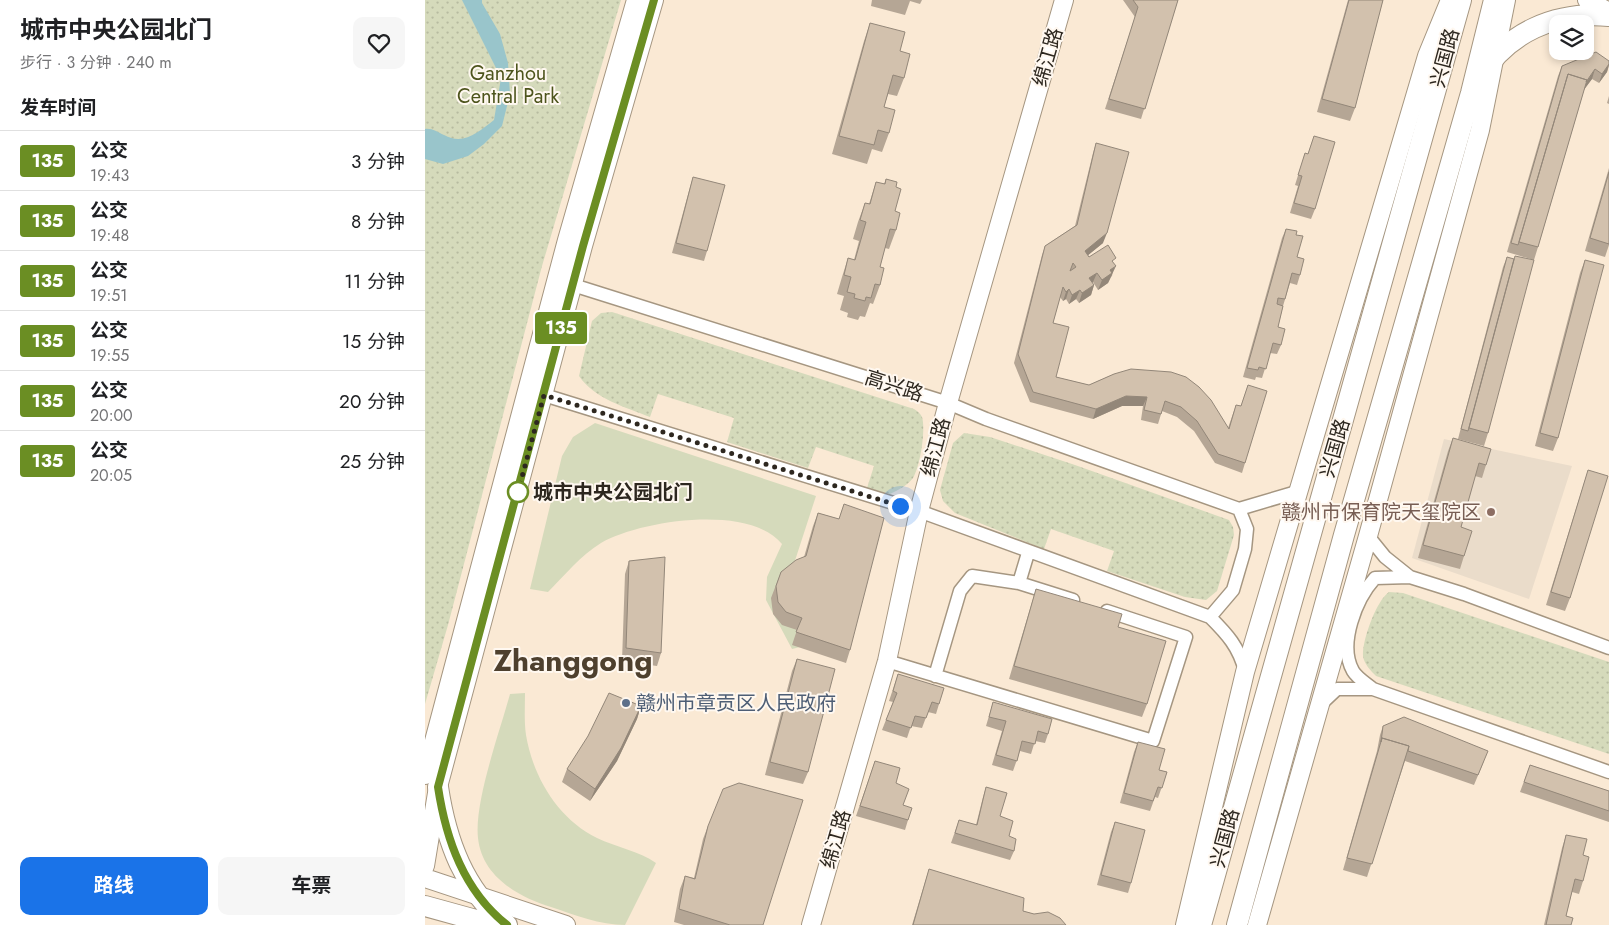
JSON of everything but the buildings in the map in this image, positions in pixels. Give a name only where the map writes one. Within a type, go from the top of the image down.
[{"type":"main road","points":[[1450,43],[1455,0]]},
{"type":"main road","name":"兴国路","points":[[1201,925],[1461,0]]},
{"type":"main road","name":"兴国路","points":[[1237,925],[1344,535],[1471,93],[1494,0]]},
{"type":"main road","points":[[1471,93],[1494,56],[1519,36],[1547,22],[1577,15],[1609,16]]},
{"type":"main road","points":[[432,781],[457,859],[478,896],[507,925]]},
{"type":"main road","points":[[425,906],[494,925]]},
{"type":"street","points":[[425,866],[432,781],[567,240],[636,0]]},
{"type":"street","points":[[432,781],[544,395],[654,0]]},
{"type":"street","name":"绵江路","points":[[811,925],[887,660],[919,512],[948,403],[1065,0]]},
{"type":"street","points":[[1185,925],[1245,672],[1427,56],[1450,0]]},
{"type":"street","points":[[1257,925],[1369,536],[1480,130],[1506,0]]},
{"type":"street","points":[[1587,0],[1609,12]]},
{"type":"street","name":"高兴路","points":[[573,286],[948,403],[986,419],[1239,509]]},
{"type":"street","points":[[544,395],[919,512],[1028,553],[1210,617],[1230,637],[1241,654],[1245,672]]},
{"type":"street","points":[[1210,617],[1233,590],[1245,549],[1247,529],[1239,509],[1300,491]]},
{"type":"street","points":[[1369,536],[1385,557],[1410,577]]},
{"type":"street","points":[[1019,583],[1028,553]]},
{"type":"street","points":[[887,660],[935,676],[1153,742],[1186,637],[1019,583],[972,576],[960,591],[935,676]]},
{"type":"street","points":[[1373,689],[1353,672],[1346,654],[1353,620],[1365,589],[1375,578],[1410,577],[1464,594],[1609,648]]},
{"type":"street","points":[[1320,706],[1337,689],[1373,689],[1609,772]]},
{"type":"street","points":[[425,878],[565,925]]},
{"type":"shaded area","name":"赣州市保育院天玺院区","points":[[1444,439],[1572,466],[1529,599],[1412,558]]},
{"type":"green space","name":"Ganzhou Central Park","points":[[425,0],[621,0],[542,266],[448,625],[425,704]]},
{"type":"green space","points":[[612,312],[914,409],[922,417],[923,423],[923,439],[916,473],[905,486],[890,494],[867,488],[874,466],[816,447],[808,468],[727,442],[734,418],[658,394],[650,417],[621,406],[602,396],[593,391],[579,376],[592,321],[601,313]]},
{"type":"green space","points":[[595,423],[816,496],[789,579],[796,628],[804,646],[792,649],[766,600],[767,577],[782,544],[767,532],[746,524],[721,520],[695,520],[642,528],[601,543],[580,560],[548,592],[530,589],[562,456],[573,437]]},
{"type":"green space","points":[[964,433],[990,437],[1229,520],[1233,527],[1234,535],[1217,591],[1206,600],[1185,597],[1107,571],[1114,551],[1051,529],[1044,549],[955,513],[943,501],[940,490],[953,443]]},
{"type":"green space","points":[[1389,592],[1403,593],[1609,662],[1609,754],[1376,676],[1365,662],[1363,649],[1375,612]]},
{"type":"green space","points":[[525,693],[525,730],[529,751],[541,781],[559,808],[570,820],[597,838],[642,855],[656,863],[625,925],[588,919],[539,903],[515,891],[494,874],[481,852],[478,838],[478,823],[489,766],[510,694]]},
{"type":"water","points":[[462,0],[482,0],[500,34],[508,63],[510,94],[502,126],[484,144],[468,156],[443,164],[425,159],[425,129],[458,139],[476,133],[494,120],[501,78]]},
{"type":"bus line","name":"135","points":[[507,925],[482,902],[464,874],[447,832],[438,787],[583,246],[654,0]]},
{"type":"place","name":"城市中央公园北门","points":[[518,492]]},
{"type":"place","name":"赣州市保育院天玺院区","points":[[1491,512]]},
{"type":"place","name":"赣州市章贡区人民政府","points":[[626,703]]},
{"type":"district","name":"Zhanggong","points":[[573,660]]},
{"type":"route","points":[[518,492],[544,395],[900,506]]}]
